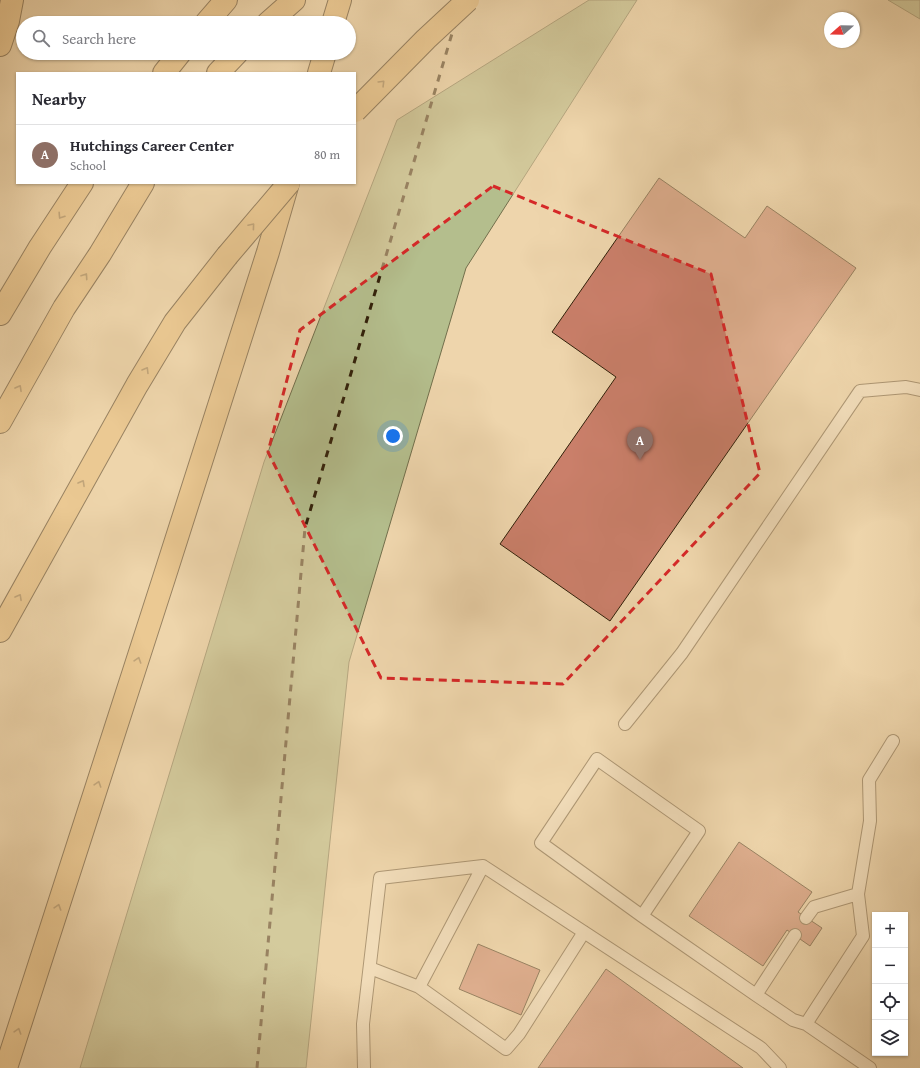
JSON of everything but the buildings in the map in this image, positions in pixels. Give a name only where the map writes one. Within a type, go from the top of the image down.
[{"type":"highway","points":[[212,16],[226,0]]},
{"type":"highway","points":[[276,16],[294,0]]},
{"type":"highway","points":[[335,16],[340,0]]},
{"type":"highway","points":[[356,110],[426,39],[468,0]]},
{"type":"highway","points":[[0,45],[11,7]]},
{"type":"highway","points":[[165,72],[174,60]]},
{"type":"highway","points":[[219,72],[230,60]]},
{"type":"highway","points":[[319,72],[323,60]]},
{"type":"highway","points":[[0,314],[40,247],[81,184]]},
{"type":"highway","points":[[0,422],[64,308],[100,254],[141,184]]},
{"type":"highway","points":[[0,631],[133,392],[174,322],[288,184]]},
{"type":"highway","points":[[6,1068],[164,578],[289,184]]},
{"type":"lane","points":[[625,724],[682,653],[860,391],[906,388],[920,390]]},
{"type":"lane","points":[[806,1024],[863,936],[858,894],[870,821],[869,780],[894,741]]},
{"type":"lane","points":[[642,916],[699,831],[597,759],[541,844],[642,916],[793,1020],[806,1024],[870,1068]]},
{"type":"lane","points":[[419,987],[483,866]]},
{"type":"lane","points":[[364,1068],[363,1024],[380,878],[483,866],[761,1048],[780,1068]]},
{"type":"lane","points":[[806,918],[814,907],[858,894]]},
{"type":"lane","points":[[370,968],[419,987],[506,1049],[519,1034],[584,932]]},
{"type":"lane","points":[[756,994],[795,936]]},
{"type":"highlighted area","points":[[493,186],[711,274],[760,473],[563,684],[381,678],[268,452],[300,330]]},
{"type":"green space","points":[[589,0],[637,0],[466,268],[349,662],[306,1068],[80,1068],[264,462],[397,120]]},
{"type":"green space","points":[[888,0],[920,0],[920,19]]},
{"type":"railway","points":[[257,1068],[305,528],[462,0]]},
{"type":"place","name":"Hutchings Career Center","points":[[640,460]]}]
